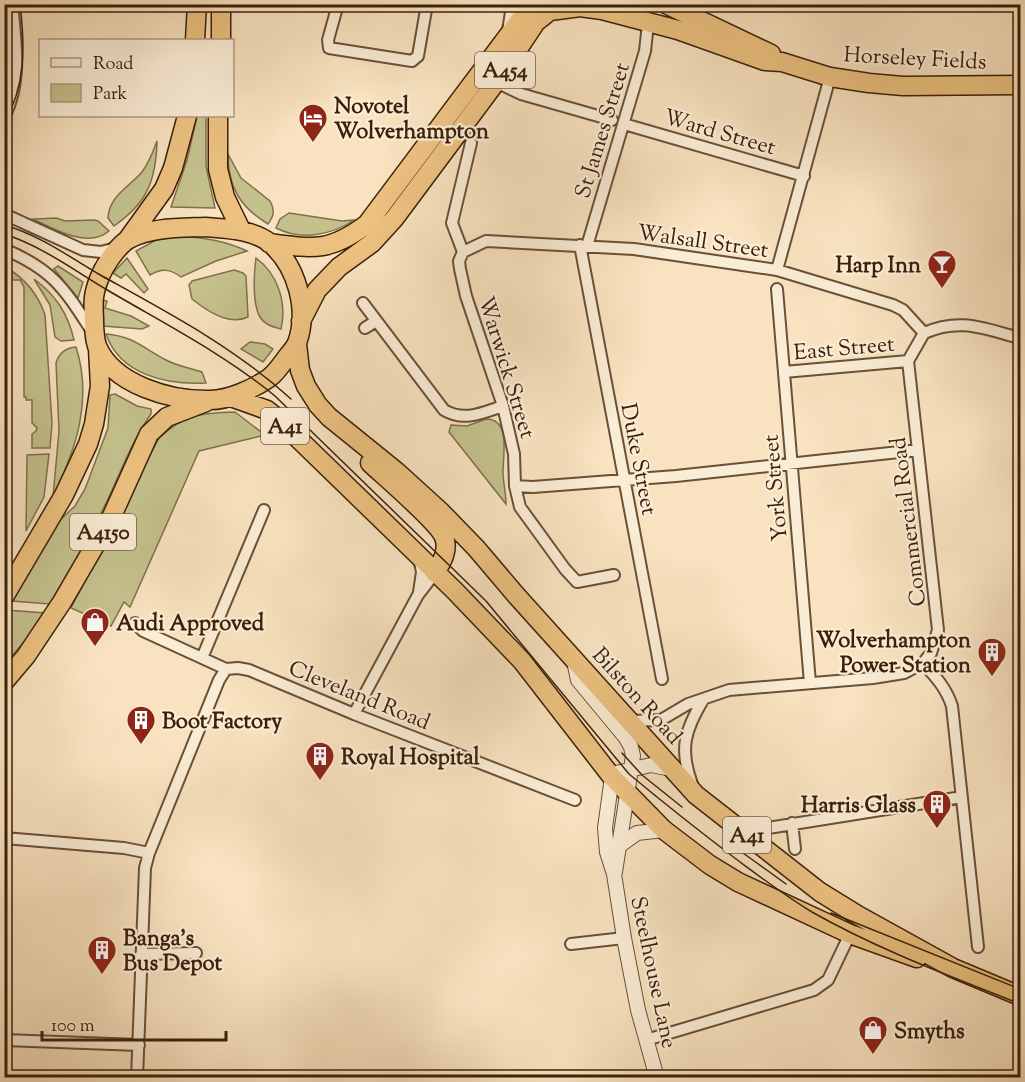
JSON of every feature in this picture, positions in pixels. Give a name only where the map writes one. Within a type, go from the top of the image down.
[{"type":"highway","points":[[195,39],[197,4]]},
{"type":"highway","points":[[221,4],[221,39]]},
{"type":"highway","name":"A454","points":[[269,243],[305,248],[324,247],[347,239],[367,224],[532,4]]},
{"type":"highway","points":[[626,4],[645,12],[662,26]]},
{"type":"highway","name":"Horseley Fields","points":[[550,8],[580,7],[602,10],[662,26],[765,62],[782,62],[830,77],[903,86],[1020,85]]},
{"type":"highway","name":"A454","points":[[677,7],[767,51],[782,62]]},
{"type":"highway","name":"A454","points":[[302,321],[317,290],[339,267],[372,243],[394,219],[496,82],[536,22],[550,8]]},
{"type":"highway","name":"A4150","points":[[4,597],[64,495],[88,444],[94,424],[100,386],[93,296],[102,272],[164,189],[173,168],[187,117]]},
{"type":"highway","points":[[218,117],[218,169],[225,197],[241,230]]},
{"type":"highway","name":"A4150","points":[[4,682],[26,656],[62,602],[112,516],[149,434],[167,417],[210,400],[231,397],[268,378],[297,344],[302,321],[298,286],[291,267],[269,243],[241,230],[205,227],[175,228],[124,243]]},
{"type":"highway","name":"A4150","points":[[96,342],[112,368],[154,393],[210,400]]},
{"type":"highway","name":"Bilston Road","points":[[297,344],[300,370],[306,386],[318,405],[329,417],[397,472],[476,548],[574,661],[696,795],[820,892],[953,969],[1020,996]]},
{"type":"highway","name":"A41","points":[[231,397],[267,410],[277,418],[418,556],[522,661],[612,777],[664,830],[710,865],[738,882],[850,934],[953,969]]},
{"type":"highway","points":[[329,417],[361,455],[442,533],[445,541],[445,554],[435,573]]},
{"type":"street","points":[[4,117],[14,91],[16,65],[12,4]]},
{"type":"street","points":[[338,4],[328,48],[412,61],[418,56],[427,4]]},
{"type":"street","points":[[507,40],[510,4]]},
{"type":"street","name":"St James Street","points":[[583,246],[624,124],[645,51],[677,7]]},
{"type":"street","points":[[4,66],[16,65]]},
{"type":"street","points":[[777,270],[830,77]]},
{"type":"street","points":[[496,82],[521,94],[612,120]]},
{"type":"street","name":"Ward Street","points":[[624,124],[804,176]]},
{"type":"street","points":[[463,252],[452,223],[471,143]]},
{"type":"street","points":[[4,214],[83,250],[101,252],[124,243]]},
{"type":"street","name":"Walsall Street","points":[[463,252],[486,241],[583,246],[634,249],[777,270],[892,305],[910,317],[924,333]]},
{"type":"street","name":"Duke Street","points":[[583,246],[662,679]]},
{"type":"street","points":[[4,249],[31,261],[63,287],[96,342]]},
{"type":"street","name":"Warwick Street","points":[[463,252],[459,261],[466,296],[503,406],[514,453],[515,486],[520,507],[577,582],[614,574]]},
{"type":"street","name":"York Street","points":[[777,289],[810,683]]},
{"type":"street","points":[[363,303],[444,410],[462,417],[503,406]]},
{"type":"street","points":[[365,328],[376,321]]},
{"type":"street","points":[[908,361],[924,333],[938,327],[965,324],[1020,338]]},
{"type":"street","name":"East Street","points":[[784,372],[908,361]]},
{"type":"street","name":"Commercial Road","points":[[908,361],[938,630],[935,644],[923,663]]},
{"type":"street","points":[[515,486],[542,487],[676,476],[918,450]]},
{"type":"street","points":[[202,658],[264,510]]},
{"type":"street","points":[[418,556],[422,572],[418,596]]},
{"type":"street","points":[[354,714],[418,596],[435,573]]},
{"type":"street","name":"Cleveland Road","points":[[135,623],[143,631],[226,669],[249,670],[354,714],[574,800]]},
{"type":"street","name":"Steelhouse Lane","points":[[574,661],[578,680],[622,733],[631,747],[633,756],[614,874]]},
{"type":"street","points":[[629,721],[661,720],[688,704],[729,690],[873,678],[904,673],[923,663],[941,683],[952,706],[978,947]]},
{"type":"street","points":[[137,1077],[144,882],[149,853],[219,680],[226,669]]},
{"type":"street","points":[[696,795],[686,766],[684,745],[689,724],[704,700]]},
{"type":"street","points":[[612,777],[618,771],[651,765],[672,769]]},
{"type":"street","name":"Steelhouse Lane","points":[[612,777],[605,828],[607,852],[614,874],[624,938],[646,1040],[657,1077]]},
{"type":"street","points":[[768,828],[962,797]]},
{"type":"street","points":[[792,824],[795,849]]},
{"type":"street","points":[[619,846],[638,833],[664,830]]},
{"type":"street","points":[[4,838],[124,848],[149,853]]},
{"type":"street","points":[[646,1040],[814,990],[828,980],[850,934]]},
{"type":"street","points":[[571,944],[624,938]]},
{"type":"street","points":[[141,954],[196,953]]},
{"type":"street","points":[[4,1040],[139,1045]]},
{"type":"green space","points":[[197,117],[206,117],[206,166],[215,208],[171,207],[187,160]]},
{"type":"green space","points":[[157,141],[152,179],[148,190],[134,209],[114,226],[108,218],[112,204],[120,192],[142,172]]},
{"type":"green space","points":[[228,154],[241,178],[270,201],[273,213],[268,224],[250,211],[237,195],[230,176]]},
{"type":"green space","points":[[289,213],[342,221],[354,220],[326,233],[296,234],[276,228],[280,219]]},
{"type":"green space","points":[[56,218],[65,221],[94,220],[109,231],[101,236],[81,238],[60,232],[33,219]]},
{"type":"green space","points":[[182,236],[215,240],[247,251],[216,261],[181,277],[166,270],[150,275],[136,251],[156,240]]},
{"type":"green space","points":[[127,258],[148,289],[144,293],[126,274],[121,278],[113,273]]},
{"type":"green space","points":[[256,258],[270,272],[279,290],[283,309],[281,329],[264,322],[257,311],[254,288]]},
{"type":"green space","points":[[4,266],[29,287],[45,315],[52,423],[50,448],[32,448],[32,434],[37,428],[32,423],[32,400],[26,400],[24,397],[24,287],[20,280],[5,280]]},
{"type":"green space","points":[[58,266],[83,282],[78,298],[54,269]]},
{"type":"green space","points":[[234,270],[246,276],[248,317],[233,320],[219,316],[192,299],[189,285],[192,281]]},
{"type":"green space","points":[[34,279],[60,306],[74,340],[61,341],[55,337],[50,305]]},
{"type":"green space","points":[[102,300],[107,301],[105,308],[131,316],[149,326],[142,329],[103,326]]},
{"type":"green space","points":[[106,334],[124,337],[170,362],[202,372],[206,383],[176,382],[147,375],[122,359]]},
{"type":"green space","points":[[250,342],[265,344],[273,349],[263,362],[241,349]]},
{"type":"green space","points":[[76,347],[83,386],[82,405],[75,442],[53,497],[59,431],[56,363],[63,352]]},
{"type":"green space","points":[[115,394],[137,406],[151,409],[151,414],[132,445],[94,527],[50,604],[12,601],[59,521],[75,506],[85,489],[108,428],[110,395]]},
{"type":"green space","points":[[235,412],[265,435],[199,451],[130,607],[124,602],[111,626],[71,608],[159,438],[177,424],[194,416]]},
{"type":"green space","points":[[486,419],[499,425],[504,439],[503,475],[506,504],[449,432],[451,425],[467,426]]},
{"type":"green space","points":[[49,454],[44,497],[26,531],[27,455]]},
{"type":"green space","points":[[6,610],[45,613],[40,623],[5,664]]},
{"type":"tram line","points":[[4,103],[11,65],[5,4]]},
{"type":"tram line","points":[[4,123],[20,80],[23,50],[20,4]]},
{"type":"tram line","points":[[4,225],[43,241],[200,332],[247,363],[291,399]]},
{"type":"tram line","points":[[4,234],[45,252],[194,340],[275,396],[486,601],[629,774],[740,862],[812,912],[862,938],[1020,1004]]},
{"type":"tram line","points":[[622,753],[642,775],[682,807]]},
{"type":"tram line","points":[[725,840],[786,884]]},
{"type":"tram line","points":[[831,913],[1020,989]]},
{"type":"place","name":"Novotel Wolverhampton","points":[[313,144]]},
{"type":"place","name":"Harp Inn","points":[[942,290]]},
{"type":"place","name":"Audi Approved","points":[[95,648]]},
{"type":"place","name":"Wolverhampton Power Station","points":[[992,678]]},
{"type":"place","name":"Boot Factory","points":[[141,746]]},
{"type":"place","name":"Royal Hospital","points":[[320,782]]},
{"type":"place","name":"Harris Glass","points":[[937,830]]},
{"type":"place","name":"Banga's Bus Depot","points":[[102,976]]},
{"type":"place","name":"Smyths","points":[[873,1056]]}]
